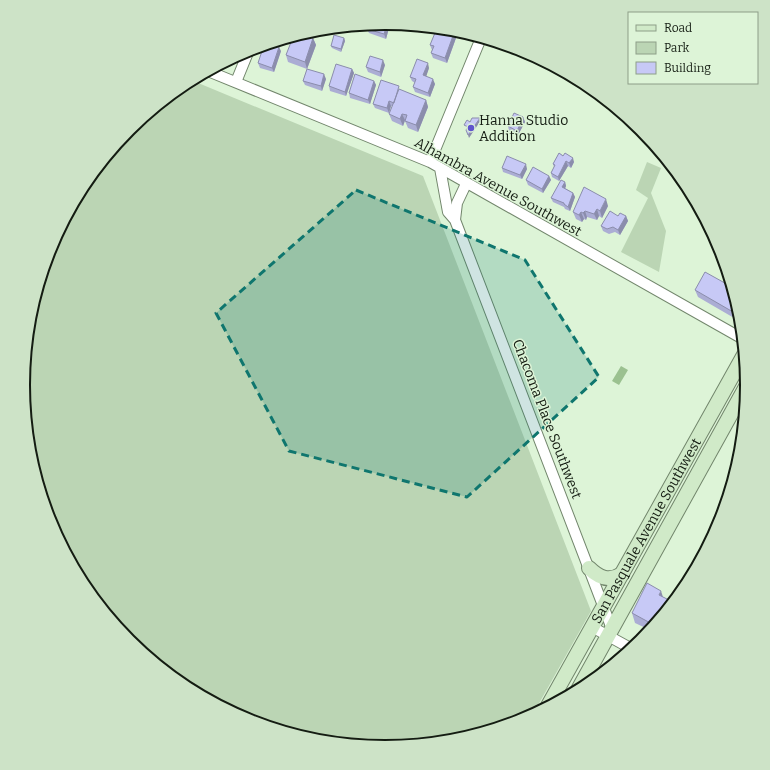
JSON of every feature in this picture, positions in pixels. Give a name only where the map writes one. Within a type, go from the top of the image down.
[{"type":"street","points":[[430,162],[478,42]]},
{"type":"street","points":[[236,82],[245,59]]},
{"type":"street","name":"Alhambra Avenue Southwest","points":[[215,74],[430,162],[466,184],[737,337]]},
{"type":"street","name":"Chacoma Place Southwest","points":[[440,168],[448,212],[455,220],[604,606],[610,632]]},
{"type":"street","points":[[455,220],[457,203],[466,184]]},
{"type":"street","name":"San Pasquale Avenue Southwest","points":[[553,697],[739,364]]},
{"type":"street","name":"San Pasquale Avenue Southwest","points":[[584,678],[739,399]]},
{"type":"street","points":[[589,568],[595,574],[606,578],[612,578],[622,574]]},
{"type":"street","points":[[592,627],[610,632],[627,645]]},
{"type":"highlighted area","points":[[356,190],[525,260],[599,377],[467,497],[289,451],[216,313]]},
{"type":"green space","points":[[199,83],[423,176],[591,611],[538,705],[521,713],[477,728],[431,737],[385,740],[339,737],[316,733],[293,728],[249,713],[207,692],[169,667],[134,636],[118,619],[103,601],[78,562],[57,521],[49,499],[42,477],[33,431],[30,385],[31,362],[33,339],[42,293],[57,249],[67,228],[78,207],[103,169],[134,134],[151,118],[169,103]]},
{"type":"green space","points":[[647,162],[661,168],[651,193],[666,231],[659,272],[621,252],[648,198],[636,190]]},
{"type":"shaded area","points":[[621,366],[628,370],[619,385],[612,381]]},
{"type":"building","points":[[385,30],[384,34],[372,31]]},
{"type":"building","points":[[435,34],[453,37],[445,58],[431,53],[434,46],[430,45]]},
{"type":"building","points":[[334,35],[344,38],[341,49],[331,46]]},
{"type":"building","points":[[313,38],[305,62],[286,55],[291,43]]},
{"type":"building","points":[[279,47],[272,68],[258,63],[262,52]]},
{"type":"building","points":[[370,56],[383,60],[380,72],[366,67]]},
{"type":"building","points":[[417,59],[428,63],[423,75],[433,79],[428,93],[413,87],[416,79],[410,77]]},
{"type":"building","points":[[336,64],[352,69],[345,92],[329,86]]},
{"type":"building","points":[[307,69],[324,74],[321,86],[303,81]]},
{"type":"building","points":[[355,74],[374,81],[368,100],[349,93]]},
{"type":"building","points":[[381,80],[399,86],[394,103],[389,101],[387,108],[373,104]]},
{"type":"building","points":[[399,89],[426,100],[416,125],[405,121],[407,115],[402,114],[400,119],[389,114]]},
{"type":"building","points":[[514,113],[523,117],[517,131],[508,126]]},
{"type":"building","points":[[472,118],[480,118],[468,135],[466,130],[468,127],[464,125],[467,120],[470,122]]},
{"type":"building","points":[[559,153],[563,156],[565,153],[573,158],[569,163],[566,161],[558,177],[551,173],[555,165],[553,164]]},
{"type":"building","points":[[507,156],[526,164],[520,175],[502,168]]},
{"type":"building","points":[[533,167],[549,176],[542,189],[526,180]]},
{"type":"building","points":[[561,180],[565,182],[562,187],[573,193],[568,207],[564,203],[551,198]]},
{"type":"building","points":[[584,187],[606,199],[600,211],[597,209],[594,214],[585,211],[583,213],[581,212],[579,215],[573,212]]},
{"type":"building","points":[[610,211],[618,216],[620,213],[626,216],[618,230],[613,227],[607,229],[601,226]]},
{"type":"building","points":[[705,272],[725,283],[732,311],[695,290]]},
{"type":"building","points":[[647,583],[661,591],[659,595],[668,600],[649,622],[632,613]]},
{"type":"place","name":"Hanna Studio Addition","points":[[471,128]]}]
